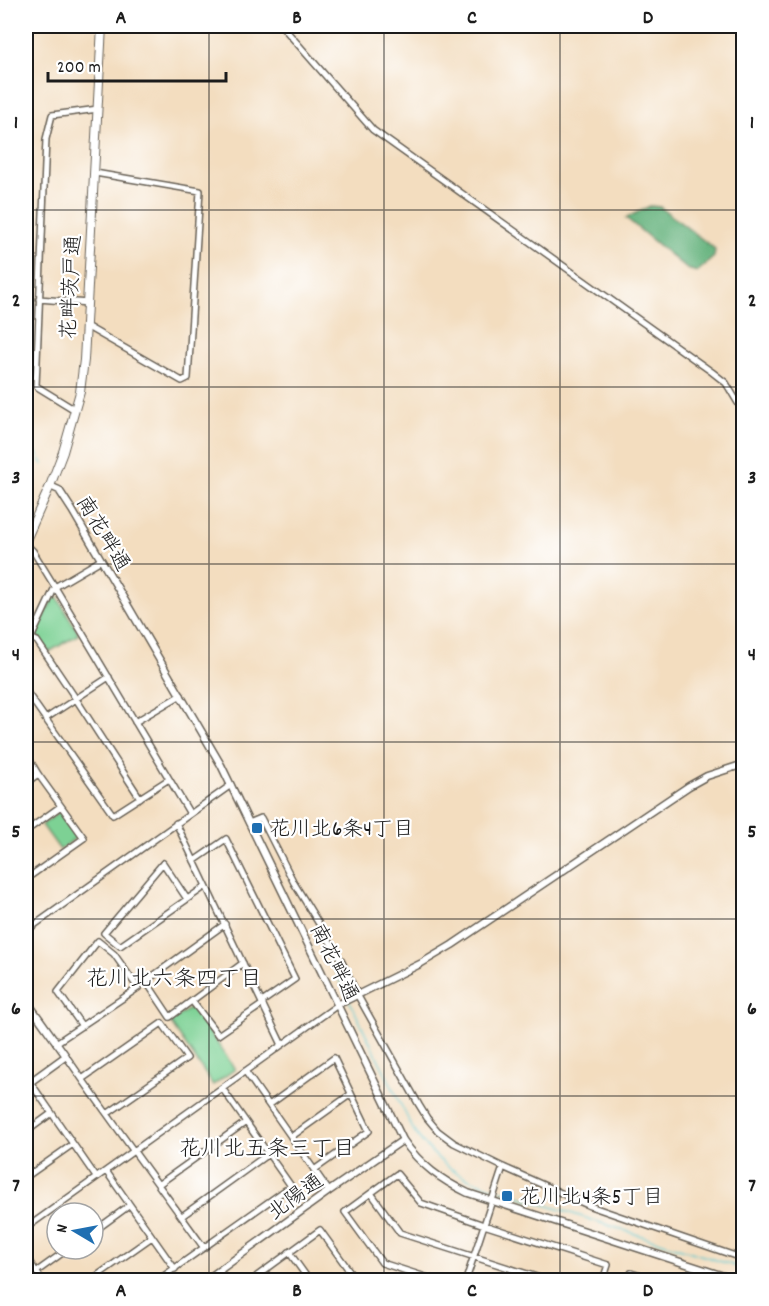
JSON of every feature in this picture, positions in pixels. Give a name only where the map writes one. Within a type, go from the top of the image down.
[{"type":"main road","name":"花畔茨戸通","points":[[26,539],[63,452],[82,381],[102,26]]},
{"type":"street","points":[[282,26],[373,130],[712,372],[726,383],[744,413]]},
{"type":"street","points":[[75,410],[36,386],[46,139],[52,115],[98,109]]},
{"type":"street","points":[[86,326],[182,381],[188,378],[200,191],[95,173]]},
{"type":"street","points":[[39,299],[88,303]]},
{"type":"street","name":"南花畔通","points":[[50,486],[59,490],[221,765],[341,1004],[403,1140],[418,1159],[430,1171],[468,1193],[494,1197],[736,1281]]},
{"type":"street","points":[[26,544],[33,551],[55,587],[190,814]]},
{"type":"street","points":[[26,649],[55,587],[101,560]]},
{"type":"street","points":[[30,638],[37,641],[140,798]]},
{"type":"street","points":[[45,719],[108,677]]},
{"type":"street","points":[[26,691],[113,815],[169,778]]},
{"type":"street","points":[[135,722],[181,695]]},
{"type":"street","points":[[26,754],[84,838],[26,879]]},
{"type":"street","points":[[26,1228],[341,1004],[452,945],[689,786],[707,776],[744,764]]},
{"type":"street","points":[[26,783],[38,774]]},
{"type":"street","points":[[26,929],[231,785]]},
{"type":"street","points":[[26,831],[61,806]]},
{"type":"street","points":[[249,823],[261,818],[294,883],[341,960],[355,997],[427,1118],[438,1131],[454,1143],[590,1206],[744,1259]]},
{"type":"street","points":[[176,823],[282,1045]]},
{"type":"street","points":[[192,1001],[218,1035],[295,979],[226,839],[194,861]]},
{"type":"street","points":[[187,899],[163,863],[104,933],[120,946],[187,899],[206,885]]},
{"type":"street","points":[[225,924],[146,981],[170,1017],[243,963]]},
{"type":"street","points":[[56,1043],[82,1026],[138,988],[114,954],[98,941],[58,992],[82,1026]]},
{"type":"street","points":[[26,1000],[204,1248]]},
{"type":"street","points":[[82,1079],[162,1023],[187,1058],[107,1114]]},
{"type":"street","points":[[66,1056],[27,1081],[96,1177]]},
{"type":"street","points":[[268,1105],[334,1058],[369,1131],[314,1170]]},
{"type":"street","points":[[245,1071],[329,1191]]},
{"type":"street","points":[[158,1281],[291,1186],[222,1088]]},
{"type":"street","points":[[291,1137],[351,1094]]},
{"type":"street","points":[[26,1132],[52,1113]]},
{"type":"street","points":[[159,1184],[246,1122]]},
{"type":"street","name":"北陽通","points":[[206,1281],[403,1140]]},
{"type":"street","points":[[26,1177],[73,1144]]},
{"type":"street","points":[[182,1216],[268,1154]]},
{"type":"street","points":[[466,1281],[503,1167]]},
{"type":"street","points":[[106,1171],[175,1269]]},
{"type":"street","points":[[435,1281],[382,1263],[345,1212],[397,1174],[421,1203],[608,1265],[603,1281]]},
{"type":"street","points":[[371,1193],[400,1233],[546,1281]]},
{"type":"street","points":[[105,1223],[130,1205]]},
{"type":"street","points":[[260,1281],[256,1275],[320,1230],[356,1281]]},
{"type":"street","points":[[91,1281],[152,1237]]},
{"type":"street","points":[[289,1252],[309,1281]]},
{"type":"street","points":[[26,1257],[42,1281]]},
{"type":"street","points":[[36,1272],[51,1261]]},
{"type":"street","points":[[219,1271],[226,1281]]},
{"type":"street","points":[[408,1281],[410,1272]]},
{"type":"street","points":[[628,1281],[631,1273],[655,1281]]},
{"type":"green space","points":[[650,206],[660,207],[715,249],[714,257],[697,272],[687,269],[626,218]]},
{"type":"green space","points":[[53,598],[58,598],[79,634],[49,652],[36,635]]},
{"type":"green space","points":[[59,812],[77,835],[60,850],[42,825]]},
{"type":"green space","points":[[190,1008],[194,1009],[235,1069],[213,1085],[170,1022]]},
{"type":"waterway","points":[[26,436],[43,464]]},
{"type":"waterway","points":[[334,967],[347,996]]},
{"type":"waterway","points":[[349,1000],[415,1133],[449,1168],[469,1179],[494,1188]]},
{"type":"waterway","points":[[499,1190],[744,1269]]},
{"type":"place","name":"花川北6条4丁目","points":[[257,828]]},
{"type":"place","name":"花川北4条5丁目","points":[[507,1196]]},
{"type":"district","name":"花川北六条四丁目","points":[[174,977]]},
{"type":"district","name":"花川北五条三丁目","points":[[267,1147]]}]
